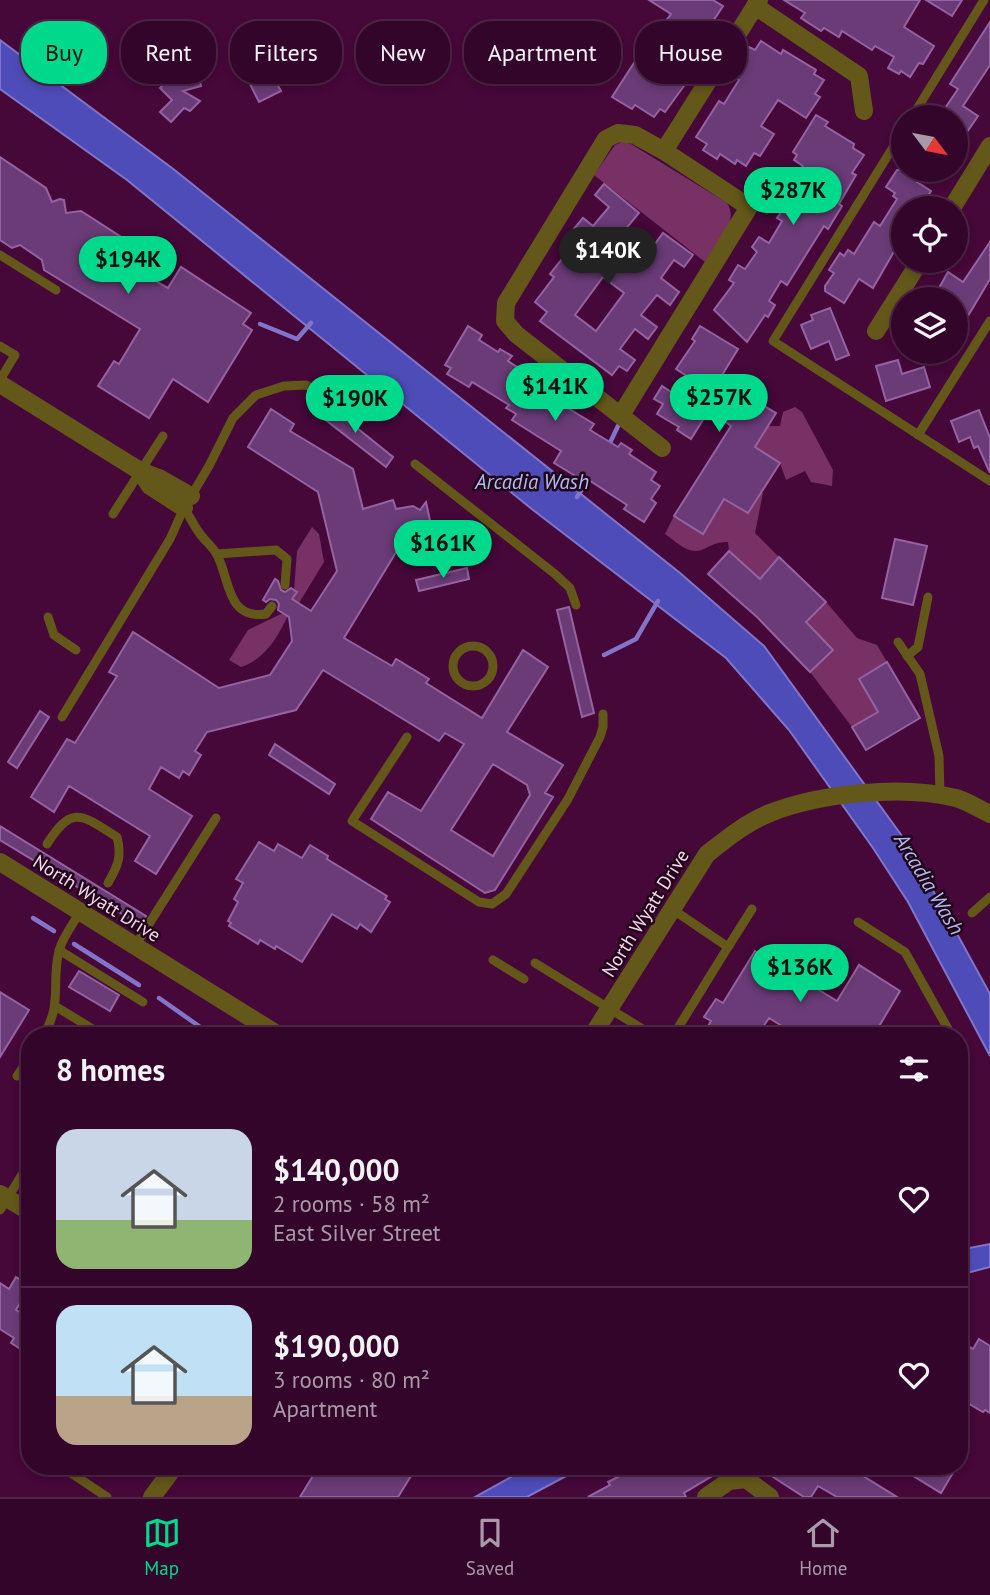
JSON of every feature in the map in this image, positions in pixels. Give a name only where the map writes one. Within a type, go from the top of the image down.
[{"type":"street","points":[[664,150],[757,3],[859,76],[864,111]]},
{"type":"street","points":[[621,415],[750,207],[664,150],[635,135],[618,133],[606,139],[506,303],[505,321],[516,334],[662,449]]},
{"type":"street","points":[[959,196],[990,146]]},
{"type":"street","points":[[876,331],[912,273]]},
{"type":"street","points":[[0,382],[140,471],[150,486],[187,502]]},
{"type":"street","name":"North Wyatt Drive","points":[[598,1027],[707,854],[735,832],[768,814],[825,796],[882,793],[958,799],[990,814]]},
{"type":"street","name":"North Wyatt Drive","points":[[0,862],[261,1027]]},
{"type":"street","points":[[2,1201],[21,1208]]},
{"type":"street","points":[[152,1497],[168,1475]]},
{"type":"street","points":[[706,1497],[729,1481],[746,1479],[770,1497]]},
{"type":"lane","points":[[919,105],[984,0]]},
{"type":"lane","points":[[891,150],[773,341],[990,481]]},
{"type":"lane","points":[[0,255],[56,290]]},
{"type":"lane","points":[[918,435],[990,320]]},
{"type":"lane","points":[[0,345],[15,355],[0,382]]},
{"type":"lane","points":[[62,717],[170,539],[233,418],[256,395],[284,386],[306,385],[331,398]]},
{"type":"lane","points":[[113,514],[163,436]]},
{"type":"lane","points":[[415,464],[555,573],[570,588],[576,605]]},
{"type":"lane","points":[[187,502],[199,532],[217,554],[227,589],[236,604],[257,615],[266,614],[272,606]]},
{"type":"lane","points":[[217,554],[276,550],[287,559],[285,585]]},
{"type":"lane","points":[[907,656],[918,647],[928,597]]},
{"type":"lane","points":[[48,617],[54,635],[76,650]]},
{"type":"lane","points":[[898,642],[920,674],[939,756],[940,796]]},
{"type":"lane","points":[[478,646],[485,649],[493,659],[490,677],[480,685],[462,683],[454,671],[455,657],[464,647],[478,646]]},
{"type":"lane","points":[[407,737],[352,821],[479,902],[492,904],[506,894],[568,799],[600,737],[603,714]]},
{"type":"lane","points":[[47,844],[57,828],[69,818],[85,817],[117,837],[121,852],[118,866],[108,883]]},
{"type":"lane","points":[[135,946],[216,818]]},
{"type":"lane","points":[[972,913],[990,897]]},
{"type":"lane","points":[[672,909],[728,947]]},
{"type":"lane","points":[[679,1027],[752,909]]},
{"type":"lane","points":[[49,1027],[55,1006],[59,950],[80,912]]},
{"type":"lane","points":[[858,922],[905,952],[947,1027]]},
{"type":"lane","points":[[59,950],[143,1002]]},
{"type":"lane","points":[[494,960],[524,979]]},
{"type":"lane","points":[[535,963],[640,1027]]},
{"type":"lane","points":[[55,1006],[89,1027]]},
{"type":"lane","points":[[17,1076],[21,1070]]},
{"type":"lane","points":[[2,1201],[21,1175]]},
{"type":"lane","points":[[74,1475],[104,1495]]},
{"type":"shaded area","points":[[622,142],[631,144],[727,203],[731,218],[729,226],[705,262],[594,175],[615,145]]},
{"type":"shaded area","points":[[795,407],[802,412],[833,470],[832,486],[811,482],[805,471],[786,480],[780,463],[755,447],[768,426],[780,426],[783,412]]},
{"type":"shaded area","points":[[759,491],[763,493],[755,533],[779,557],[760,579],[729,551],[728,542],[695,551],[684,548],[665,534],[674,516],[703,534],[724,499]]},
{"type":"shaded area","points":[[312,527],[319,534],[324,562],[299,603],[292,599],[297,592],[294,590],[297,551]]},
{"type":"shaded area","points":[[826,602],[857,638],[877,645],[887,662],[859,679],[878,712],[852,727],[810,672],[833,650],[806,622]]},
{"type":"shaded area","points":[[283,613],[289,614],[280,631],[258,658],[241,667],[229,660],[248,630]]},
{"type":"water","name":"Arcadia Wash","points":[[0,40],[21,56],[21,84],[59,84],[172,168],[680,573],[764,646],[902,836],[944,910],[990,994],[990,1056],[908,902],[873,848],[789,730],[726,658],[533,510],[127,180],[0,89]]},
{"type":"water","points":[[990,1244],[990,1267],[968,1273],[968,1248]]},
{"type":"water","points":[[515,1475],[568,1475],[527,1497],[475,1497]]},
{"type":"building","points":[[649,0],[713,0],[723,6],[713,21],[666,21],[671,14]]},
{"type":"building","points":[[784,0],[920,0],[904,27],[934,46],[923,64],[919,63],[910,77],[901,71],[899,74],[888,68],[894,57],[875,46],[872,50],[842,31],[839,37],[824,28],[821,31],[801,18],[805,13]]},
{"type":"building","points":[[926,0],[962,0],[952,16]]},
{"type":"building","points":[[990,22],[990,65],[964,105],[947,105],[958,89],[950,84]]},
{"type":"building","points":[[761,41],[781,54],[783,50],[816,70],[814,74],[824,80],[815,94],[820,97],[806,118],[778,100],[761,126],[774,134],[760,156],[754,153],[746,166],[737,160],[735,164],[720,154],[717,159],[703,150],[707,144],[696,137],[719,101],[724,104],[736,84],[747,84],[747,50],[749,47],[755,50]]},
{"type":"building","points":[[635,61],[635,84],[685,84],[665,112],[660,109],[654,117],[635,105],[632,109],[612,97]]},
{"type":"building","points":[[164,84],[200,84],[183,91],[200,101],[190,111],[184,108],[171,122],[160,112],[172,100],[160,88]]},
{"type":"building","points":[[250,84],[277,84],[281,91],[259,102]]},
{"type":"building","points":[[968,109],[978,116],[968,131]]},
{"type":"building","points":[[816,115],[828,122],[825,126],[854,144],[853,148],[864,155],[852,173],[856,175],[828,229],[824,226],[787,285],[781,281],[769,301],[775,305],[747,342],[714,310],[734,283],[729,280],[738,265],[745,269],[757,252],[752,247],[759,237],[769,243],[782,221],[777,218],[798,188],[792,184],[803,166],[794,160],[797,155],[793,152]]},
{"type":"building","points":[[0,157],[46,188],[52,202],[64,200],[66,213],[81,211],[149,255],[152,263],[145,275],[168,288],[181,267],[251,313],[243,324],[252,330],[208,402],[173,379],[149,418],[98,386],[114,361],[119,364],[140,329],[44,270],[42,260],[20,245],[12,248],[0,240]]},
{"type":"building","points":[[891,179],[891,182],[917,182],[931,191],[928,196],[893,196],[895,193],[886,187]]},
{"type":"building","points":[[604,184],[639,213],[614,243],[641,263],[663,233],[693,255],[684,267],[674,260],[661,278],[679,292],[670,305],[657,295],[641,315],[657,327],[648,339],[635,329],[620,349],[635,360],[627,371],[619,366],[612,375],[540,321],[547,312],[535,302],[554,277],[550,274],[580,236],[573,230],[583,218],[593,226],[609,207],[595,195]],"holes":[[[603,277],[624,293],[596,331],[575,315]]]},
{"type":"building","points":[[891,209],[891,257],[873,288],[859,279],[844,303],[825,291],[825,286],[834,273],[829,270],[840,253],[844,256],[848,250],[854,254],[874,222],[880,226]]},
{"type":"building","points":[[990,242],[990,279],[968,316],[968,287],[940,287],[947,273],[963,282]]},
{"type":"building","points":[[830,308],[849,355],[836,360],[829,341],[811,349],[801,325],[813,320],[811,315]]},
{"type":"building","points":[[468,326],[482,335],[479,340],[498,352],[500,349],[512,356],[508,361],[572,396],[566,407],[594,424],[590,430],[618,447],[621,443],[632,450],[629,454],[656,472],[651,480],[660,486],[651,499],[656,503],[644,522],[624,509],[627,505],[584,477],[582,480],[554,463],[561,451],[512,420],[516,414],[506,408],[509,405],[472,382],[469,387],[447,374],[451,368],[445,365]]},
{"type":"building","points":[[700,326],[738,349],[719,380],[727,385],[718,404],[737,416],[749,397],[776,413],[755,447],[780,463],[748,513],[724,499],[703,534],[674,516],[731,426],[709,410],[691,439],[677,430],[679,427],[657,414],[663,404],[654,399],[662,386],[680,398],[693,380],[676,369],[695,341],[692,339]]},
{"type":"building","points":[[891,362],[899,364],[902,374],[924,367],[930,387],[886,401],[876,366]]},
{"type":"building","points":[[326,403],[393,457],[386,467],[318,414]]},
{"type":"building","points":[[271,409],[294,424],[290,431],[353,469],[363,509],[393,500],[396,509],[413,506],[420,510],[426,502],[434,539],[398,549],[344,638],[392,666],[396,659],[429,679],[426,683],[482,718],[523,650],[548,667],[507,732],[563,765],[545,793],[553,797],[495,890],[485,893],[371,819],[388,792],[421,811],[464,744],[445,733],[439,741],[323,670],[296,710],[207,732],[195,751],[201,755],[189,775],[183,771],[179,778],[161,767],[149,789],[192,816],[156,874],[135,861],[150,836],[69,786],[54,812],[31,797],[67,739],[75,743],[117,676],[109,672],[133,632],[219,688],[270,675],[292,641],[289,617],[278,610],[279,604],[276,600],[263,600],[275,579],[281,590],[285,592],[291,588],[297,592],[292,599],[311,611],[337,571],[318,492],[248,447]],"holes":[[[493,764],[527,785],[530,795],[493,856],[451,830]]]},
{"type":"building","points":[[979,410],[990,438],[990,473],[978,446],[974,448],[970,437],[959,442],[951,421]]},
{"type":"building","points":[[895,539],[927,546],[913,605],[882,598]]},
{"type":"building","points":[[729,551],[760,579],[779,557],[826,602],[806,622],[833,650],[810,672],[757,617],[708,574]]},
{"type":"building","points":[[467,568],[469,579],[419,591],[416,580]]},
{"type":"building","points":[[569,607],[594,713],[582,717],[557,610]]},
{"type":"building","points":[[887,662],[920,718],[866,750],[852,727],[878,712],[859,679]]},
{"type":"building","points":[[40,711],[49,717],[17,768],[8,762]]},
{"type":"building","points":[[275,744],[335,784],[329,794],[269,755]]},
{"type":"building","points":[[0,826],[146,916],[140,925],[0,840]]},
{"type":"building","points":[[259,842],[274,851],[278,844],[302,858],[310,845],[328,856],[327,859],[387,896],[385,899],[390,902],[371,932],[360,924],[357,929],[332,914],[302,962],[276,946],[275,949],[260,940],[258,944],[229,926],[231,923],[228,921],[238,902],[234,899],[243,883],[236,879]]},
{"type":"building","points":[[755,951],[837,1001],[859,965],[900,991],[879,1027],[784,1027],[769,1018],[763,1027],[707,1027],[711,1021],[704,1017],[716,999],[723,1003]]},
{"type":"building","points":[[79,971],[119,995],[110,1011],[69,987]]},
{"type":"building","points":[[0,992],[29,1010],[0,1057]]},
{"type":"building","points":[[16,1277],[21,1280],[21,1301],[16,1310],[21,1313],[21,1349],[11,1343],[14,1338],[0,1329],[0,1283],[9,1289]]},
{"type":"building","points":[[979,1339],[990,1346],[990,1413],[968,1403],[968,1346],[973,1349]]},
{"type":"building","points":[[313,1475],[411,1476],[398,1497],[300,1497]]},
{"type":"building","points":[[622,1475],[714,1475],[684,1493],[686,1497],[588,1497],[610,1485],[608,1482]]},
{"type":"building","points":[[770,1475],[862,1475],[897,1497],[837,1497],[818,1486],[811,1497],[804,1497]]},
{"type":"building","points":[[912,1475],[952,1475],[941,1493]]},
{"type":"waterway","points":[[260,324],[297,339],[311,323]]},
{"type":"waterway","points":[[608,447],[618,426]]},
{"type":"waterway","points":[[577,497],[591,475]]},
{"type":"waterway","points":[[604,655],[636,639],[658,601]]},
{"type":"waterway","points":[[33,918],[54,931]]},
{"type":"waterway","points":[[74,944],[139,985]]},
{"type":"waterway","points":[[159,998],[200,1027]]}]
